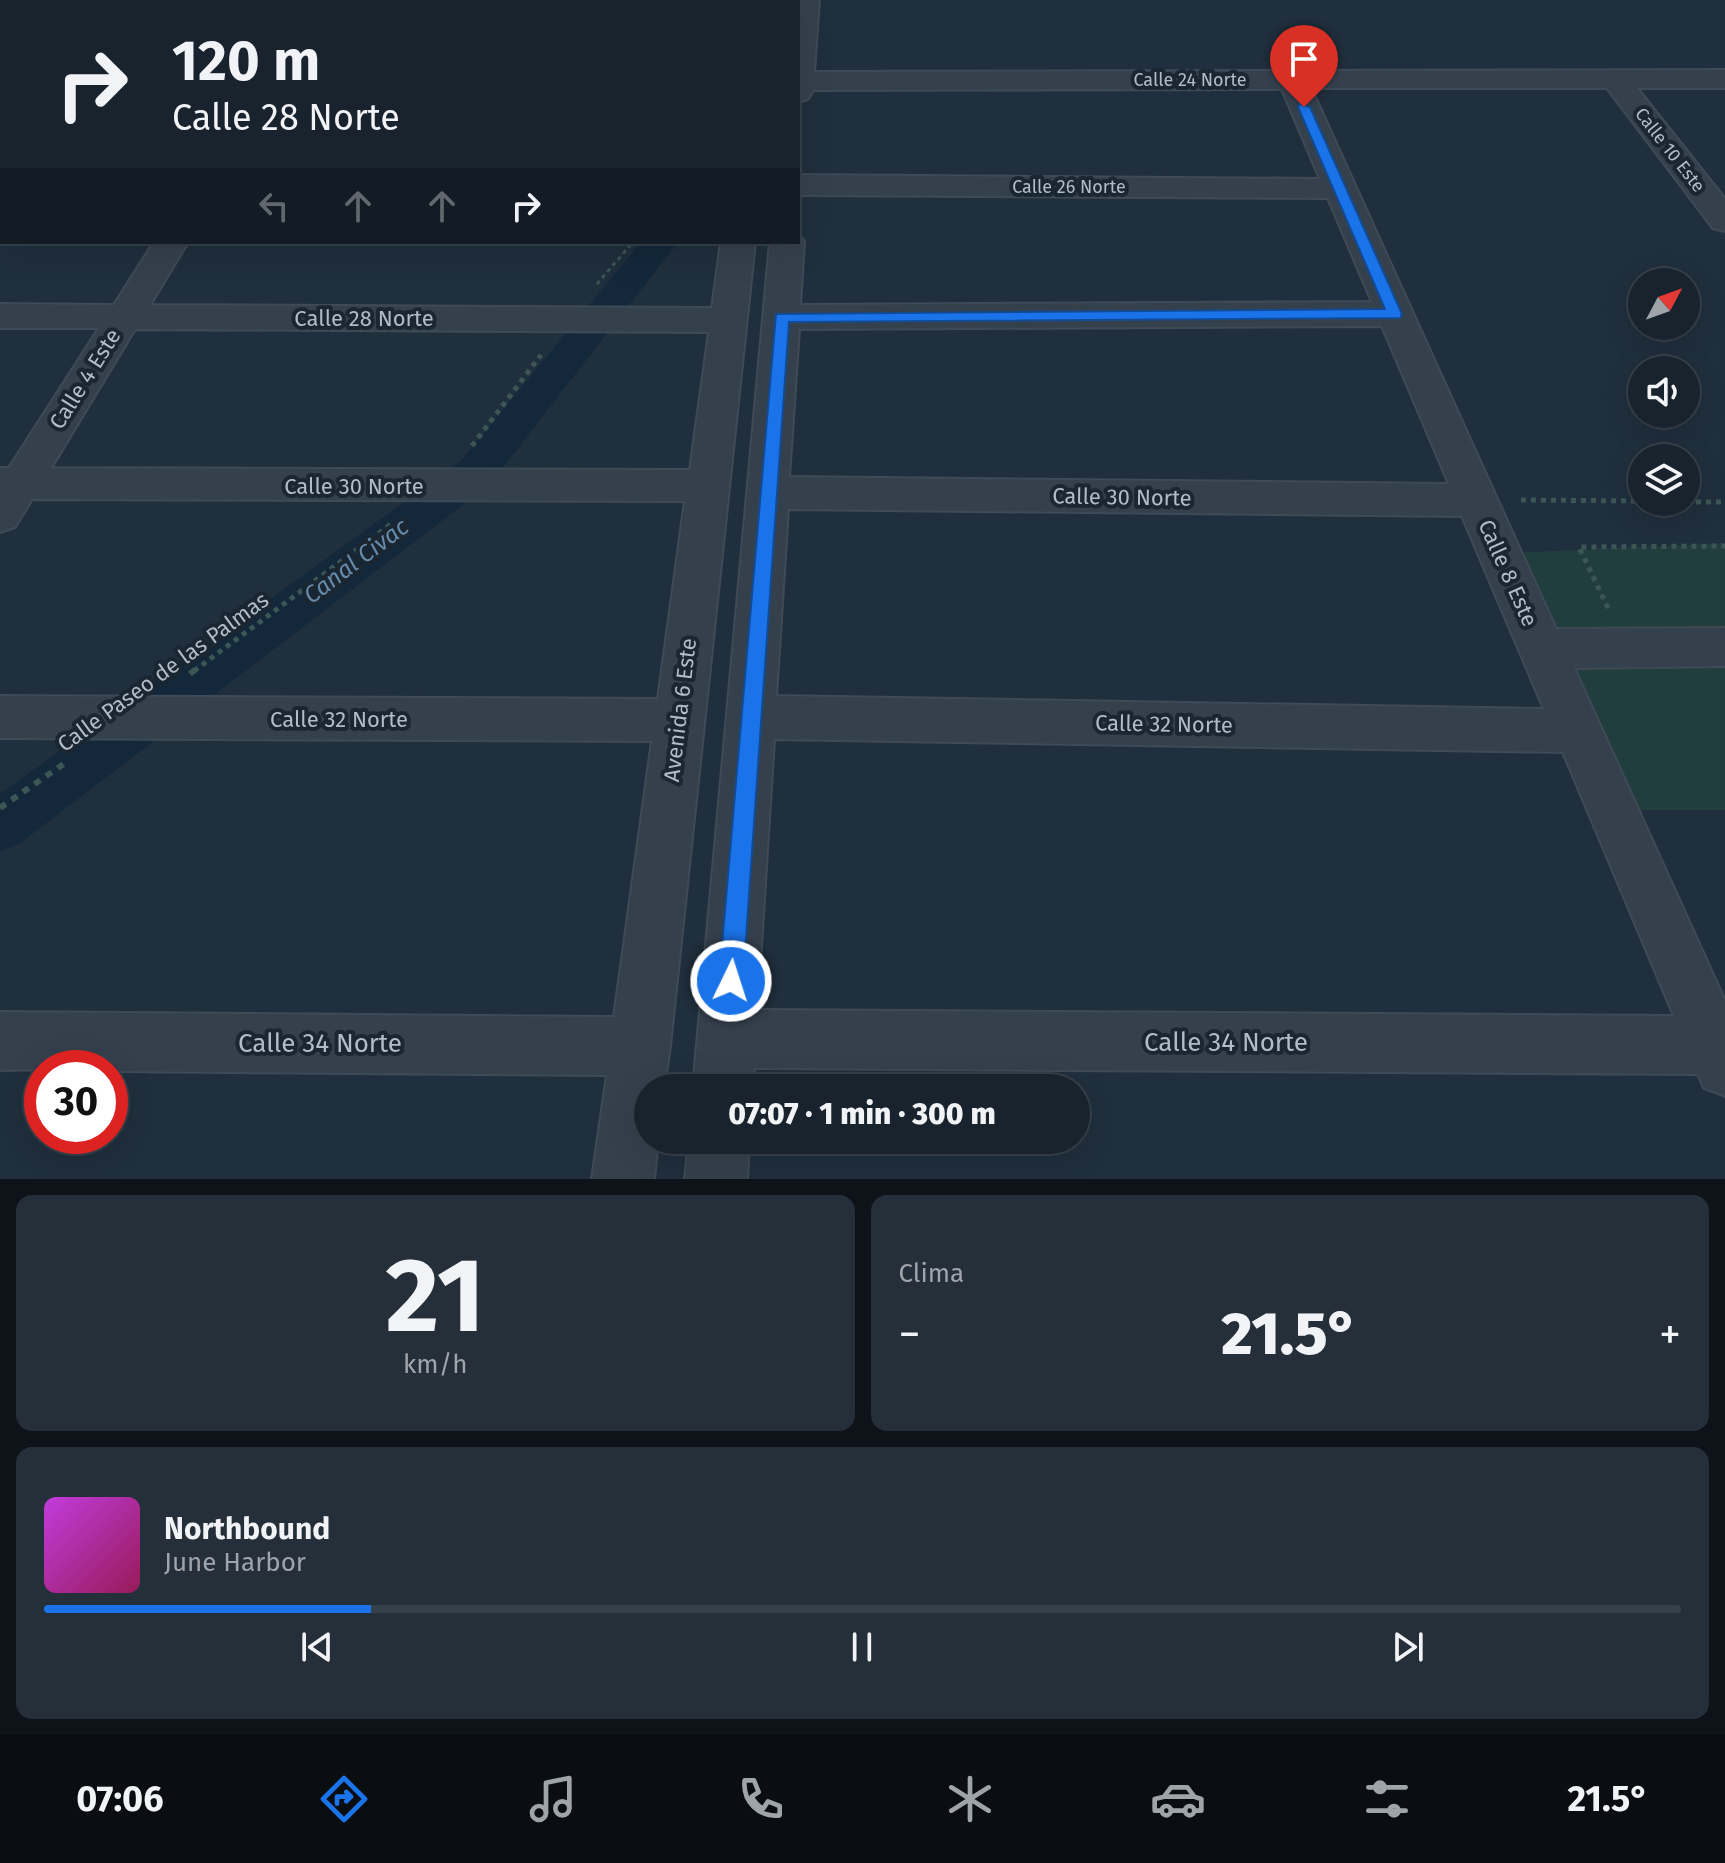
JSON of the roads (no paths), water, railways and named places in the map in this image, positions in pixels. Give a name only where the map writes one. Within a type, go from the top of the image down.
[{"type":"street","points":[[800,69],[806,0]]},
{"type":"street","name":"Calle 8 Este","points":[[1292,79],[1722,1052]]},
{"type":"street","name":"Calle 10 Este","points":[[1615,79],[1713,191],[1725,221]]},
{"type":"street","name":"Calle 24 Norte","points":[[800,81],[1725,79]]},
{"type":"street","name":"Calle 26 Norte","points":[[800,185],[1340,189]]},
{"type":"street","name":"Calle 4 Este","points":[[7,494],[170,244]]},
{"type":"street","name":"Avenida 6 Este","points":[[623,1179],[738,244]]},
{"type":"street","points":[[725,1064],[787,244]]},
{"type":"street","points":[[782,317],[1395,314]]},
{"type":"street","name":"Calle 28 Norte","points":[[0,316],[728,320]]},
{"type":"street","points":[[722,382],[778,376]]},
{"type":"street","name":"Calle 30 Norte","points":[[7,494],[441,486],[707,486]]},
{"type":"street","name":"Calle 30 Norte","points":[[768,493],[1476,500]]},
{"type":"street","points":[[1542,649],[1725,647]]},
{"type":"street","name":"Calle 32 Norte","points":[[0,717],[679,720]]},
{"type":"street","name":"Calle 32 Norte","points":[[750,717],[1578,731]]},
{"type":"street","name":"Calle 34 Norte","points":[[0,1041],[641,1046]]},
{"type":"street","name":"Calle 34 Norte","points":[[725,1064],[1722,1052]]},
{"type":"street","points":[[716,1179],[718,1154]]},
{"type":"waterway","name":"Canal Civac","points":[[0,826],[475,473],[658,244]]}]
